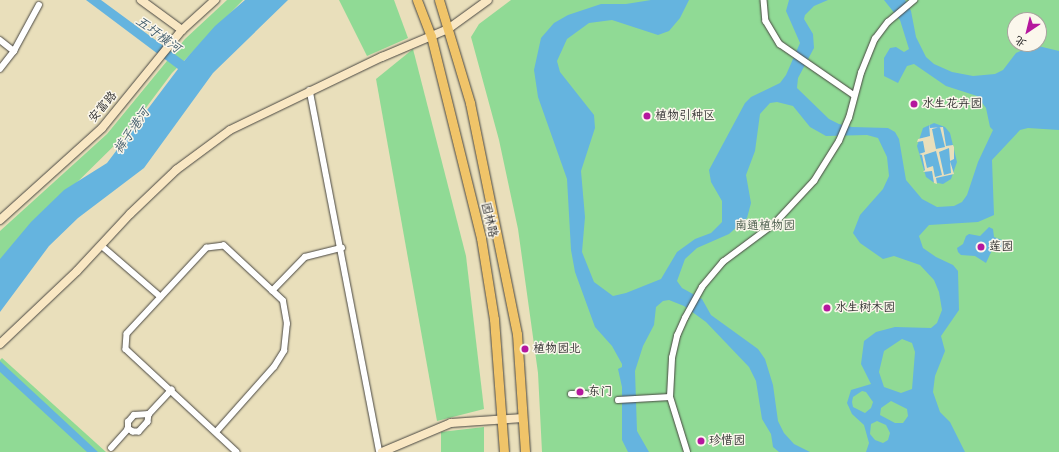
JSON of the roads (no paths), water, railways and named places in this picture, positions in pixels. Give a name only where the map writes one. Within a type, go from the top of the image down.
[{"type":"main road","name":"园林路","points":[[418,0],[431,36],[481,238],[494,318],[503,419],[504,452]]},
{"type":"main road","name":"园林路","points":[[439,0],[470,103],[488,182],[517,334],[525,452]]},
{"type":"street","points":[[141,0],[182,30]]},
{"type":"street","name":"安富路","points":[[0,220],[102,128],[182,30],[215,0]]},
{"type":"street","points":[[0,344],[77,271],[101,244],[176,170],[230,130],[310,90],[448,29],[488,0]]},
{"type":"street","points":[[764,0],[766,21],[772,33],[788,50],[854,95]]},
{"type":"street","points":[[687,452],[670,397],[672,358],[677,336],[684,318],[702,287],[731,255],[774,224],[797,200],[839,141],[849,118],[854,95],[871,47],[892,18],[912,1]]},
{"type":"street","points":[[0,69],[14,51],[39,5]]},
{"type":"street","points":[[0,40],[14,51]]},
{"type":"street","points":[[310,90],[381,452],[452,424],[523,418]]},
{"type":"street","points":[[101,244],[161,297]]},
{"type":"street","points":[[216,432],[274,367],[284,351],[287,324],[283,301],[224,246],[207,248],[127,334],[126,349],[237,452]]},
{"type":"street","points":[[272,291],[305,257],[342,248]]},
{"type":"street","points":[[128,429],[139,432],[148,422],[149,414],[171,390]]},
{"type":"street","points":[[571,394],[586,394]]},
{"type":"street","points":[[620,400],[670,397]]},
{"type":"street","points":[[111,448],[128,429],[128,422],[134,415],[149,414]]},
{"type":"water","name":"裤子港河","points":[[86,0],[101,0],[184,61],[215,26],[245,0],[288,0],[213,73],[144,168],[78,218],[49,246],[0,312],[0,259],[31,222],[64,190],[107,163],[178,69]]},
{"type":"water","points":[[651,0],[689,0],[680,18],[669,31],[658,35],[612,20],[589,23],[567,39],[557,61],[560,72],[594,115],[595,128],[581,171],[585,217],[582,252],[594,282],[613,296],[626,293],[661,279],[677,252],[695,239],[711,233],[722,222],[722,201],[711,182],[709,170],[745,103],[751,97],[780,83],[786,75],[800,43],[786,11],[789,0],[828,0],[814,6],[805,15],[804,19],[813,34],[814,48],[798,78],[797,88],[829,119],[839,124],[852,127],[888,128],[895,132],[899,139],[906,180],[922,199],[937,207],[954,206],[962,202],[967,195],[978,162],[993,130],[990,127],[986,108],[977,96],[946,86],[914,64],[907,66],[898,83],[884,76],[884,58],[890,48],[896,47],[904,52],[909,49],[900,20],[884,0],[905,0],[911,11],[916,37],[926,57],[934,64],[952,72],[973,76],[995,74],[1003,70],[1018,52],[1047,52],[1047,48],[1059,51],[1059,130],[1028,128],[1020,130],[992,160],[994,215],[978,222],[929,225],[919,236],[923,248],[936,257],[953,265],[958,271],[959,310],[941,336],[945,351],[935,376],[933,392],[940,412],[950,422],[965,452],[866,452],[869,443],[864,425],[852,414],[847,403],[851,390],[871,384],[861,364],[864,341],[876,332],[895,327],[931,328],[937,323],[942,310],[939,292],[934,280],[920,265],[894,256],[883,259],[860,243],[853,233],[860,215],[883,189],[889,176],[887,157],[878,138],[867,135],[826,136],[810,127],[793,106],[777,102],[770,103],[760,114],[755,151],[746,175],[751,203],[747,218],[729,234],[697,248],[685,259],[677,281],[682,288],[702,299],[711,315],[758,349],[765,359],[773,385],[778,421],[784,433],[794,444],[810,452],[779,452],[773,447],[771,434],[762,419],[756,381],[749,367],[706,322],[684,306],[669,300],[663,301],[656,307],[654,325],[643,346],[635,371],[637,431],[649,452],[628,452],[622,440],[622,387],[618,369],[622,367],[622,364],[612,346],[595,327],[575,272],[571,250],[567,179],[538,97],[534,70],[541,38],[554,23],[568,15],[601,4],[626,4]],"holes":[[[902,339],[912,343],[915,352],[912,389],[901,393],[884,387],[879,372],[884,351]],[[862,391],[866,392],[873,402],[871,408],[865,413],[853,407],[852,402],[853,397]],[[891,401],[907,409],[908,416],[903,423],[895,423],[880,415],[881,408]],[[877,421],[886,425],[890,433],[888,440],[883,443],[875,440],[870,434],[871,424]]]},
{"type":"water","points":[[934,123],[945,127],[950,133],[957,162],[951,179],[943,184],[933,182],[926,177],[917,146],[923,128]]},
{"type":"water","points":[[989,227],[993,229],[994,237],[1007,242],[1004,249],[993,248],[986,263],[975,256],[961,255],[958,252],[957,248],[963,244],[966,236],[969,234],[980,236]]},
{"type":"water","points":[[0,361],[98,452],[87,452],[0,372]]},
{"type":"place","name":"水生花卉园","points":[[914,104]]},
{"type":"place","name":"植物引种区","points":[[647,116]]},
{"type":"place","name":"莲园","points":[[981,247]]},
{"type":"place","name":"水生树木园","points":[[827,308]]},
{"type":"place","name":"植物园北","points":[[525,349]]},
{"type":"place","name":"东门","points":[[580,392]]},
{"type":"place","name":"珍惜园","points":[[701,441]]},
{"type":"water label","name":"五圩横河","points":[[158,35]]},
{"type":"park label","name":"南通植物园","points":[[765,226]]}]
